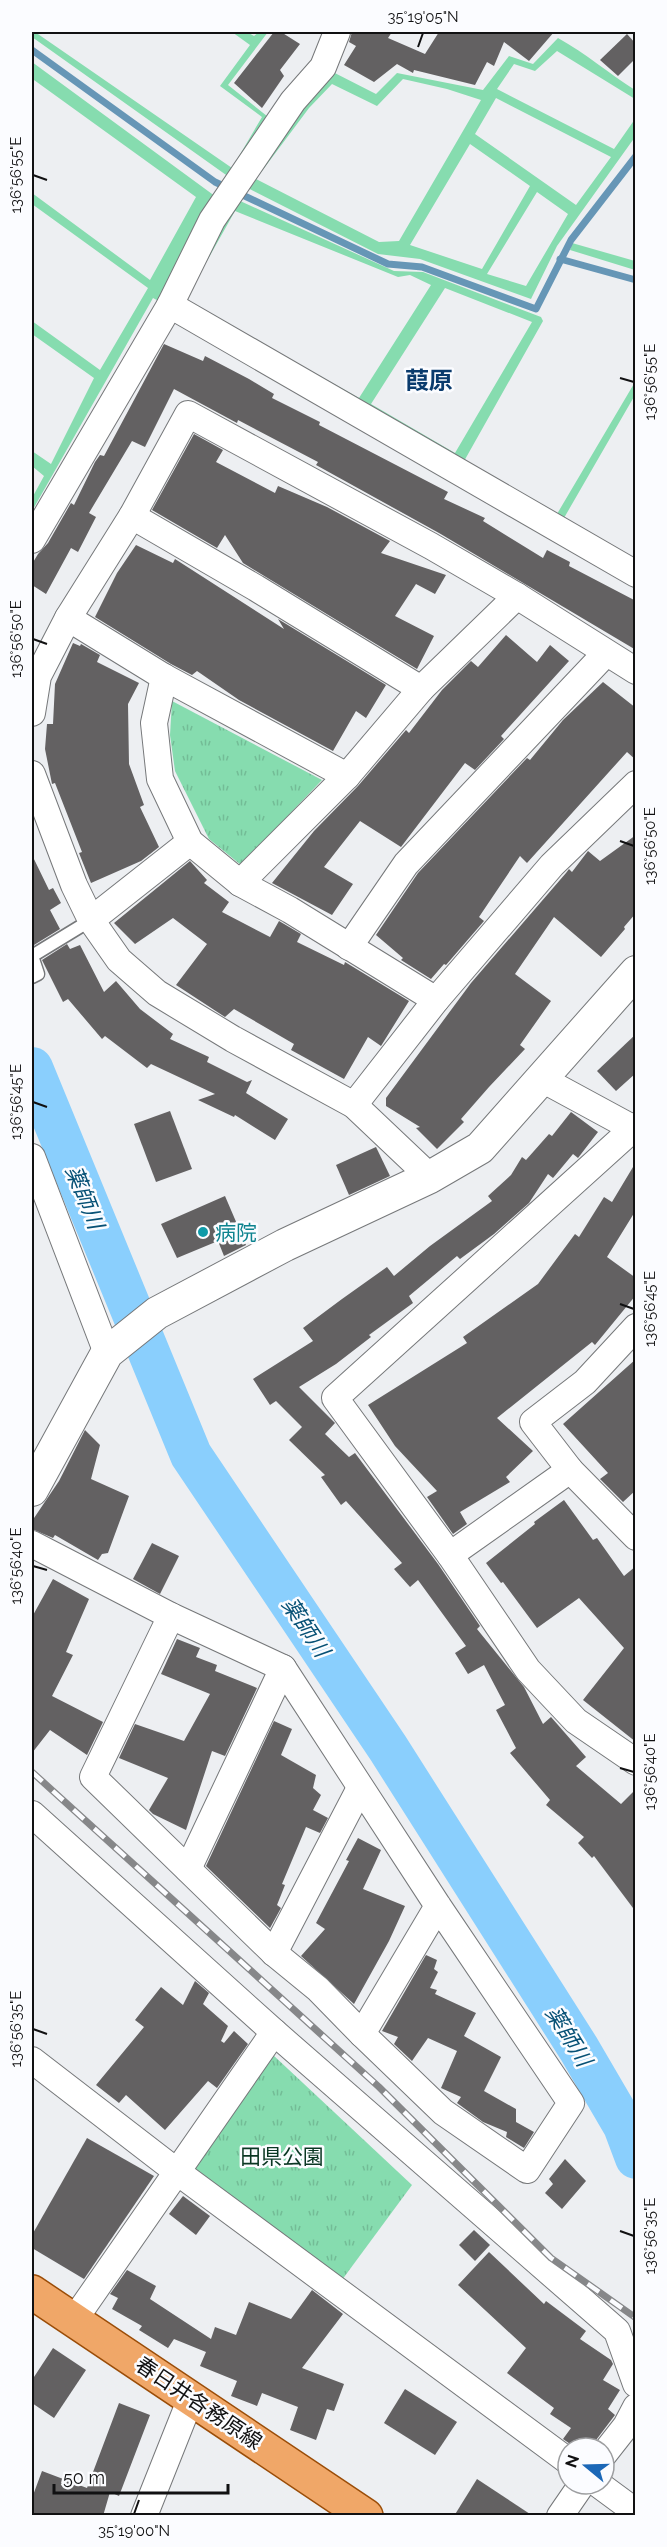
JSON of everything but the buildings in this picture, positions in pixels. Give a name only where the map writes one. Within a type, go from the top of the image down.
[{"type":"main road","name":"春日井各務原線","points":[[32,2292],[363,2515]]},
{"type":"street","points":[[32,540],[170,305],[212,220],[288,109],[323,67],[337,32]]},
{"type":"street","points":[[170,305],[636,574]]},
{"type":"street","points":[[32,712],[38,676],[68,618],[132,516],[188,414],[431,546],[517,596],[636,671]]},
{"type":"street","points":[[132,516],[421,688]]},
{"type":"street","points":[[240,883],[347,776],[421,688],[517,596]]},
{"type":"street","points":[[68,618],[164,676],[347,776]]},
{"type":"street","points":[[349,946],[406,864],[606,653]]},
{"type":"street","points":[[164,676],[154,723],[160,779],[190,842],[240,883],[436,1000]]},
{"type":"street","points":[[32,774],[74,885],[91,920],[118,960],[157,993],[233,1039],[354,1106],[430,1177]]},
{"type":"street","points":[[354,1106],[436,1000],[552,865],[636,784]]},
{"type":"street","points":[[91,920],[190,842]]},
{"type":"street","points":[[32,1490],[106,1353],[157,1312],[285,1245],[430,1177],[480,1148],[636,972]]},
{"type":"street","points":[[540,1078],[635,1128],[335,1398],[450,1555],[528,1670],[576,1721],[636,1762]]},
{"type":"street","points":[[32,1157],[106,1353]]},
{"type":"street","points":[[635,1534],[570,1470],[533,1422],[585,1382],[636,1326]]},
{"type":"street","points":[[450,1555],[570,1470]]},
{"type":"street","points":[[32,1544],[171,1616],[283,1668],[438,1906],[571,2103],[527,2170],[444,2112],[318,1989],[274,1953],[93,1777],[171,1616]]},
{"type":"street","points":[[188,1869],[283,1668]]},
{"type":"street","points":[[274,1953],[360,1788]]},
{"type":"street","points":[[32,1814],[274,2032],[617,2331],[636,2384]]},
{"type":"street","points":[[362,2034],[438,1906]]},
{"type":"street","points":[[74,2320],[274,2032]]},
{"type":"street","points":[[32,2060],[176,2171],[556,2452]]},
{"type":"street","points":[[144,2516],[191,2398]]},
{"type":"street","points":[[616,2439],[636,2407]]},
{"type":"street","points":[[560,2516],[574,2496]]},
{"type":"street","points":[[614,2496],[636,2512]]},
{"type":"lane","points":[[32,977],[38,974],[32,956],[91,920]]},
{"type":"green space","points":[[32,32],[35,32],[232,168],[262,117],[220,86],[250,45],[232,32],[247,32],[254,36],[259,32],[268,32],[228,85],[277,124],[323,67],[376,94],[397,73],[483,90],[509,56],[533,64],[558,38],[635,90],[635,99],[557,51],[535,71],[514,64],[497,89],[614,149],[635,119],[635,137],[557,246],[531,299],[420,259],[378,254],[236,182],[32,37]],"holes":[[[403,79],[481,100],[399,241],[379,242],[256,179],[309,108],[332,84],[377,106]],[[496,98],[611,157],[576,205],[475,134]],[[470,144],[530,186],[482,269],[410,245]],[[537,192],[568,214],[526,286],[487,274]]]},
{"type":"green space","points":[[32,62],[223,202],[227,195],[394,271],[423,272],[541,317],[543,321],[463,463],[557,514],[635,382],[635,395],[564,518],[153,298],[32,511],[32,498],[44,476],[32,466],[32,451],[51,464],[94,378],[32,334],[32,321],[100,370],[148,288],[32,204],[32,193],[150,280],[196,197],[34,80],[32,83]],"holes":[[[235,211],[398,277],[410,275],[431,285],[359,398],[185,300]],[[445,288],[532,322],[455,453],[371,404]]]},
{"type":"green space","points":[[572,243],[635,261],[635,270],[570,250]]},
{"type":"green space","points":[[172,701],[322,780],[241,865],[209,839],[175,771],[170,735]]},
{"type":"green space","name":"田県公園","points":[[272,2054],[412,2185],[339,2284],[190,2170]]},
{"type":"waterway","points":[[32,50],[215,182],[388,264],[422,267],[536,309],[571,240],[636,156]]},
{"type":"waterway","points":[[560,259],[636,280]]},
{"type":"waterway","name":"薬師川","points":[[32,1068],[191,1455],[388,1748],[579,2049],[624,2126],[636,2158]]},
{"type":"railway","points":[[32,1772],[379,2087],[551,2258],[636,2318]]},
{"type":"place","name":"病院","points":[[203,1232]]},
{"type":"district","name":"葭原","points":[[429,380]]}]
